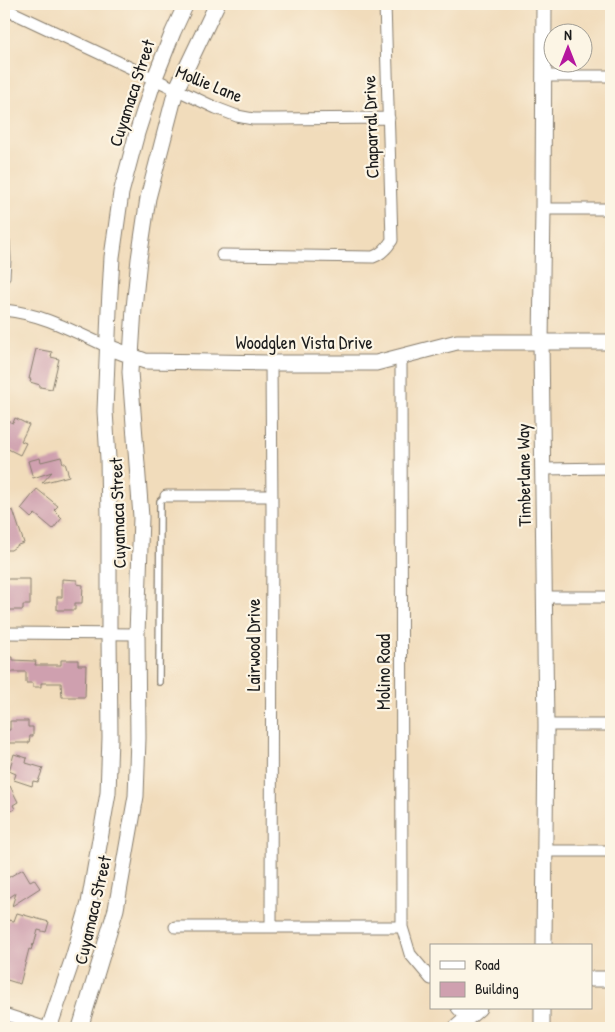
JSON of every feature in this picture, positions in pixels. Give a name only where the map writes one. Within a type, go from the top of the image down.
[{"type":"main road","name":"Cuyamaca Street","points":[[48,1028],[90,903],[108,793],[110,738],[109,498],[105,411],[112,257],[121,193],[154,80],[186,4]]},
{"type":"main road","name":"Cuyamaca Street","points":[[80,1028],[116,909],[136,796],[138,738],[137,634],[141,517],[132,408],[130,356],[138,269],[148,198],[176,90],[217,4]]},
{"type":"main road","name":"Timberlane Way","points":[[544,4],[541,342],[546,724],[544,944]]},
{"type":"main road","name":"Woodglen Vista Drive","points":[[108,347],[145,361],[376,363],[457,342],[611,342]]},
{"type":"main road","points":[[592,979],[611,979]]},
{"type":"main road","points":[[460,1019],[476,1010]]},
{"type":"main road","points":[[542,1010],[542,1028]]},
{"type":"street","name":"Chaparral Drive","points":[[222,255],[373,256],[388,248],[392,240],[385,4]]},
{"type":"street","name":"Mollie Lane","points":[[4,7],[24,19],[154,80],[237,116],[253,119],[389,118]]},
{"type":"street","points":[[544,76],[611,76]]},
{"type":"street","points":[[543,209],[611,209]]},
{"type":"street","points":[[4,241],[4,277]]},
{"type":"street","name":"Woodglen Vista Drive","points":[[4,310],[26,313],[50,321],[108,347]]},
{"type":"street","name":"Molino Road","points":[[401,356],[402,927],[410,954],[430,978]]},
{"type":"street","name":"Lairwood Drive","points":[[271,363],[271,927]]},
{"type":"street","points":[[543,469],[611,468]]},
{"type":"street","points":[[166,496],[272,496]]},
{"type":"street","points":[[544,597],[611,597]]},
{"type":"street","points":[[4,633],[137,634]]},
{"type":"street","points":[[546,724],[611,725]]},
{"type":"street","points":[[545,851],[611,851]]},
{"type":"street","points":[[175,927],[402,927]]},
{"type":"street","points":[[4,1014],[48,1028]]},
{"type":"lane","points":[[159,682],[160,501],[166,496]]},
{"type":"building","points":[[36,349],[52,352],[51,357],[59,359],[52,389],[40,387],[40,385],[30,382],[31,379],[29,379]]},
{"type":"building","points":[[15,418],[29,425],[21,441],[26,443],[20,455],[4,447],[7,441],[4,439],[4,430],[8,421],[13,423]]},
{"type":"building","points":[[61,457],[69,476],[42,483],[52,472],[33,478],[28,461],[40,458],[41,462]]},
{"type":"building","points":[[37,489],[58,506],[54,510],[62,518],[53,529],[35,514],[31,518],[21,509]]},
{"type":"building","points":[[13,510],[24,543],[11,550],[4,550],[4,514]]},
{"type":"building","points":[[6,579],[30,579],[30,605],[23,605],[23,610],[6,610]]},
{"type":"building","points":[[62,579],[77,580],[77,584],[83,585],[82,603],[75,603],[75,610],[57,610],[57,597],[62,597]]},
{"type":"building","points":[[4,657],[13,657],[13,660],[36,661],[35,665],[61,665],[61,660],[78,660],[78,665],[86,665],[85,697],[62,697],[61,683],[41,683],[41,687],[33,687],[33,683],[26,683],[26,672],[4,672]]},
{"type":"building","points":[[10,721],[28,721],[28,727],[33,727],[33,736],[30,736],[29,743],[5,743],[5,730],[10,730]]},
{"type":"building","points":[[14,754],[27,758],[26,763],[43,768],[38,782],[33,781],[32,786],[14,780],[16,774],[9,771]]},
{"type":"building","points":[[10,786],[18,802],[13,805],[15,809],[4,815],[4,789]]},
{"type":"building","points":[[23,869],[30,881],[34,879],[40,888],[12,906],[16,893],[4,901],[4,880]]},
{"type":"building","points":[[17,913],[49,922],[46,932],[38,930],[34,945],[31,950],[29,949],[20,984],[4,979],[4,938],[8,920],[14,921]]}]
